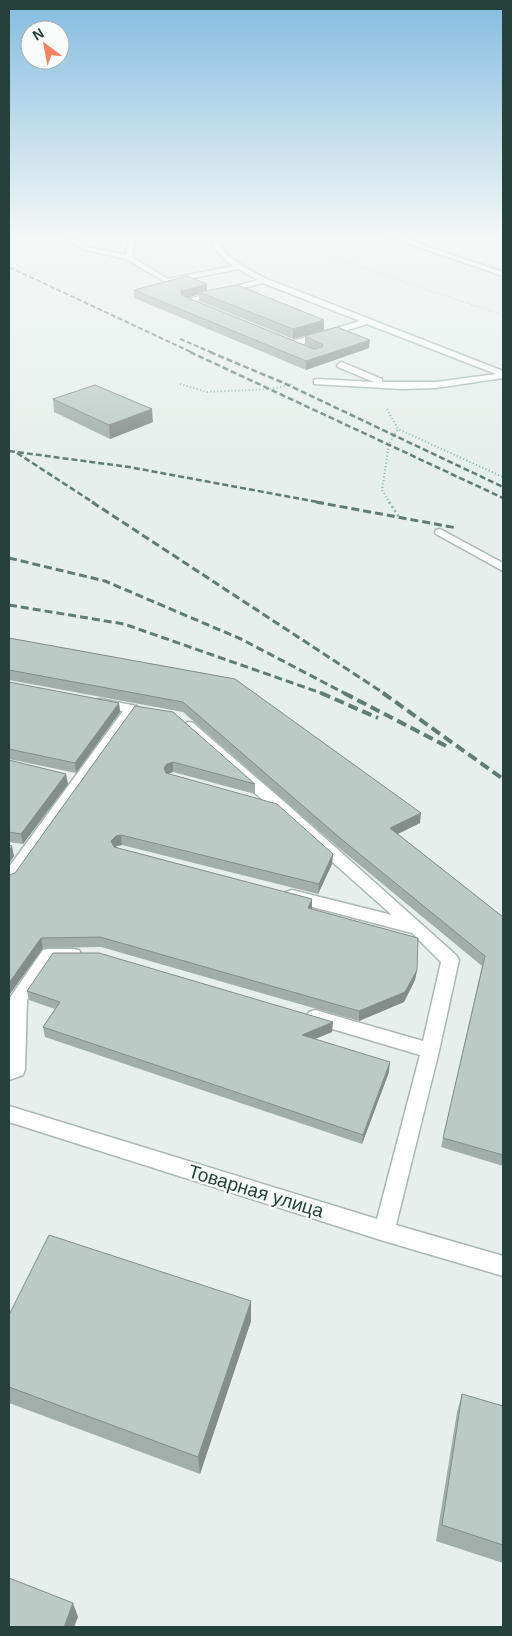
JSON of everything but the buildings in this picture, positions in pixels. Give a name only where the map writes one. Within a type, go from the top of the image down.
[{"type":"street","points":[[340,310],[503,375]]},
{"type":"street","points":[[293,344],[368,321]]},
{"type":"street","points":[[284,340],[309,351]]},
{"type":"street","points":[[341,364],[387,385]]},
{"type":"street","points":[[317,382],[436,385],[503,375]]},
{"type":"street","points":[[440,532],[503,568]]},
{"type":"street","points":[[85,700],[150,712]]},
{"type":"street","points":[[9,878],[132,709]]},
{"type":"street","points":[[178,717],[283,808],[450,960],[430,1051],[384,1232]]},
{"type":"street","points":[[62,776],[80,780]]},
{"type":"street","points":[[246,798],[283,808]]},
{"type":"street","points":[[9,848],[27,852]]},
{"type":"street","points":[[274,891],[417,928]]},
{"type":"street","points":[[9,1072],[16,1069],[18,999],[49,955],[92,955]]},
{"type":"street","points":[[298,1013],[430,1051]]},
{"type":"street","name":"Товарная улица","points":[[9,1114],[384,1232],[503,1266]]},
{"type":"path","points":[[490,310],[503,315]]},
{"type":"path","points":[[180,384],[207,392],[271,389],[286,384],[317,382]]},
{"type":"path","points":[[374,384],[398,429],[503,477]]},
{"type":"path","points":[[398,429],[389,444],[382,490],[399,517]]},
{"type":"railway","points":[[102,310],[193,353]]},
{"type":"railway","points":[[180,339],[213,353]]},
{"type":"railway","points":[[190,352],[503,498]]},
{"type":"railway","points":[[210,352],[286,384],[503,487]]},
{"type":"railway","points":[[9,451],[129,467],[323,503]]},
{"type":"railway","points":[[17,453],[94,503]]},
{"type":"railway","points":[[92,502],[385,694]]},
{"type":"railway","points":[[316,502],[457,528]]},
{"type":"railway","points":[[9,558],[105,581],[241,639],[346,694]]},
{"type":"railway","points":[[9,605],[124,624],[324,694]]},
{"type":"railway","points":[[321,693],[378,718]]},
{"type":"railway","points":[[344,693],[448,747]]},
{"type":"railway","points":[[383,693],[503,779]]}]
